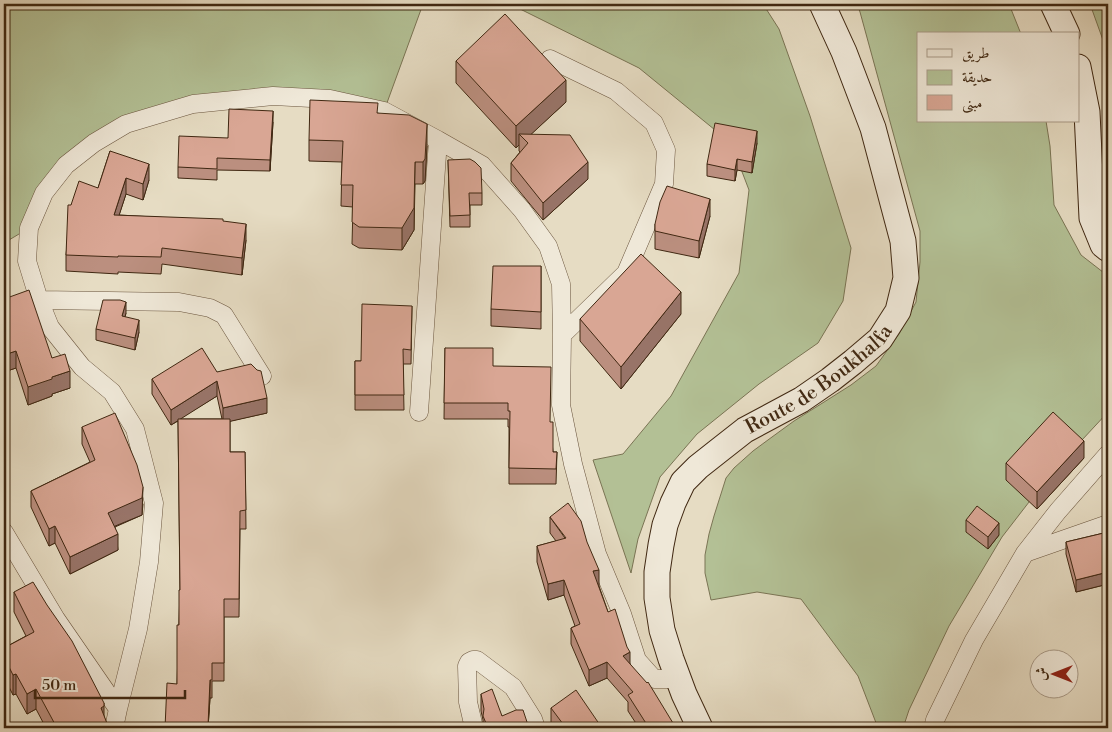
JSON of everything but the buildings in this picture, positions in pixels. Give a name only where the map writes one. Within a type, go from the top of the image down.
[{"type":"main road","name":"Route de Boukhalfa","points":[[700,728],[678,679],[662,630],[657,598],[657,572],[665,525],[673,503],[683,482],[698,467],[745,430],[801,400],[846,368],[880,339],[898,311],[906,278],[903,242],[873,128],[844,52],[822,4]]},
{"type":"main road","points":[[1053,4],[1066,32]]},
{"type":"main road","points":[[1080,72],[1087,112],[1092,218],[1103,245],[1108,250]]},
{"type":"street","points":[[550,60],[616,91],[654,123],[666,150],[664,184],[626,272],[562,334]]},
{"type":"street","points":[[114,728],[138,629],[149,562],[154,503],[135,429],[112,392],[82,367],[50,327],[38,300],[27,261],[29,228],[44,193],[66,165],[94,143],[126,124],[193,104],[273,96],[330,99],[384,111],[438,140],[482,165],[522,210],[548,246],[561,284],[561,404],[573,464],[598,554],[622,614],[637,660],[654,678],[678,679]]},
{"type":"street","points":[[419,412],[438,140]]},
{"type":"street","points":[[38,300],[179,302],[210,308],[224,315],[262,376]]},
{"type":"street","points":[[933,728],[935,720],[974,640],[1025,553],[1058,511],[1108,454]]},
{"type":"street","points":[[1025,553],[1108,524]]},
{"type":"street","points":[[4,532],[56,620],[118,709]]},
{"type":"street","points":[[474,728],[468,702],[467,666],[473,660],[477,660],[512,687],[533,719],[536,728]]},
{"type":"green space","points":[[4,4],[423,4],[384,111],[273,96],[126,124],[66,165],[29,228],[4,243]]},
{"type":"green space","points":[[510,4],[763,4],[779,29],[810,116],[851,248],[843,301],[818,343],[759,384],[697,434],[660,477],[638,539],[631,573],[593,460],[623,454],[671,396],[739,273],[749,190],[731,143],[639,68]]},
{"type":"green space","points":[[857,4],[1009,4],[1020,32],[917,32],[917,122],[1046,122],[1050,146],[1054,205],[1081,255],[1108,276],[1108,412],[1069,454],[1002,537],[949,626],[909,710],[903,728],[878,728],[858,676],[801,599],[757,592],[711,600],[705,573],[705,555],[709,534],[726,478],[753,451],[876,366],[899,334],[916,302],[920,262],[920,231]]},
{"type":"green space","points":[[1090,4],[1108,4],[1108,54]]}]
